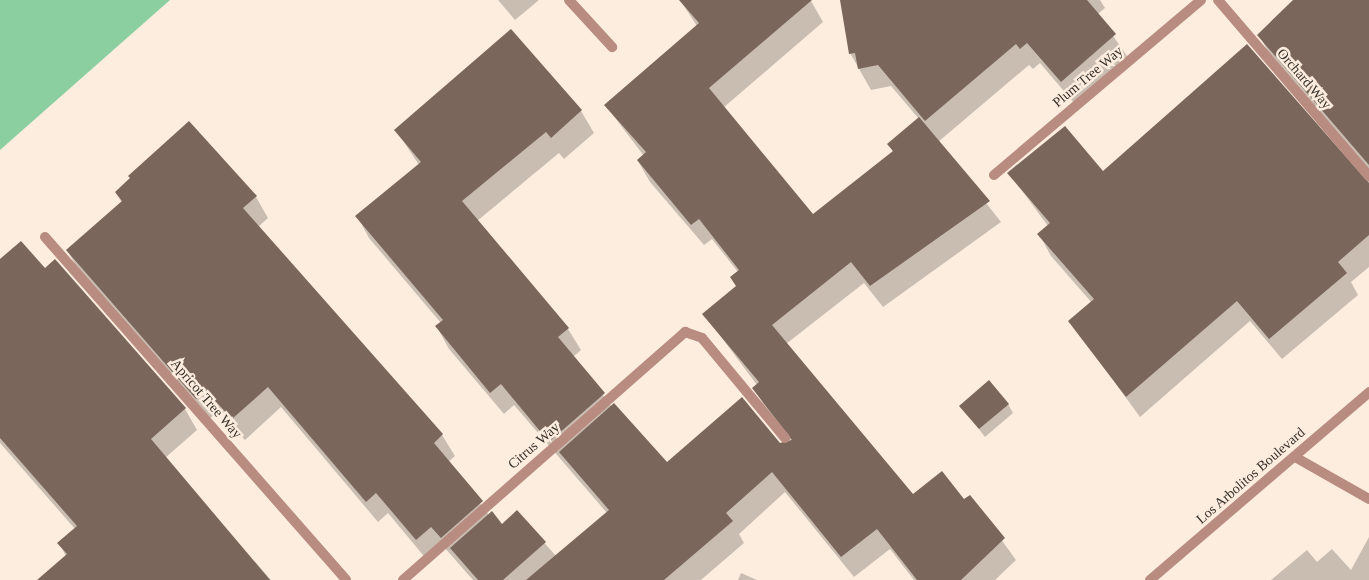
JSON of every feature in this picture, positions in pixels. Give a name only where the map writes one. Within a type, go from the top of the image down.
[{"type":"street","points":[[569,0],[612,47]]},
{"type":"street","name":"Plum Tree Way","points":[[994,175],[1201,0]]},
{"type":"street","name":"Orchard Way","points":[[1218,0],[1369,176]]},
{"type":"street","name":"Apricot Tree Way","points":[[45,237],[346,580]]},
{"type":"street","name":"Citrus Way","points":[[403,580],[684,332],[702,338],[785,438]]},
{"type":"street","name":"Los Arbolitos Boulevard","points":[[1150,580],[1369,392]]},
{"type":"street","points":[[1295,457],[1369,499]]},
{"type":"green space","points":[[0,0],[170,0],[0,150]]},
{"type":"building","points":[[679,0],[812,0],[709,88],[813,214],[893,151],[887,144],[919,117],[990,201],[870,286],[851,262],[772,325],[913,494],[942,471],[964,499],[970,495],[1005,538],[961,580],[917,580],[877,529],[841,557],[772,472],[726,513],[733,521],[664,580],[526,580],[609,510],[559,452],[614,403],[667,462],[742,397],[780,443],[792,440],[752,388],[759,382],[702,314],[736,286],[730,277],[739,270],[699,219],[691,225],[637,160],[646,152],[604,105],[699,23]]},
{"type":"building","points":[[840,0],[1087,0],[1116,34],[1061,82],[1027,43],[1020,49],[1016,44],[925,121],[878,65],[858,69],[855,53],[849,54]]},
{"type":"building","points":[[1293,0],[1369,0],[1369,165],[1257,35]]},
{"type":"building","points":[[511,29],[582,110],[551,138],[546,132],[462,201],[569,328],[558,337],[605,393],[549,442],[501,384],[490,393],[435,326],[443,320],[355,216],[421,162],[394,130]]},
{"type":"building","points":[[1247,44],[1369,183],[1369,235],[1338,262],[1347,273],[1269,339],[1237,301],[1126,397],[1068,321],[1094,299],[1037,234],[1050,223],[1007,173],[1065,126],[1103,171]]},
{"type":"building","points":[[189,121],[257,196],[243,208],[443,434],[434,443],[483,501],[441,538],[431,527],[416,540],[376,493],[366,502],[268,387],[232,419],[206,391],[196,399],[66,250],[122,201],[115,192],[130,178],[128,176]]},
{"type":"building","points":[[21,241],[45,268],[55,259],[186,408],[151,439],[270,580],[37,580],[67,554],[57,543],[77,526],[0,438],[0,259]]},
{"type":"building","points":[[989,380],[1009,404],[979,429],[959,406]]},
{"type":"building","points":[[517,510],[546,542],[503,580],[478,580],[450,548],[492,511],[502,524]]}]
